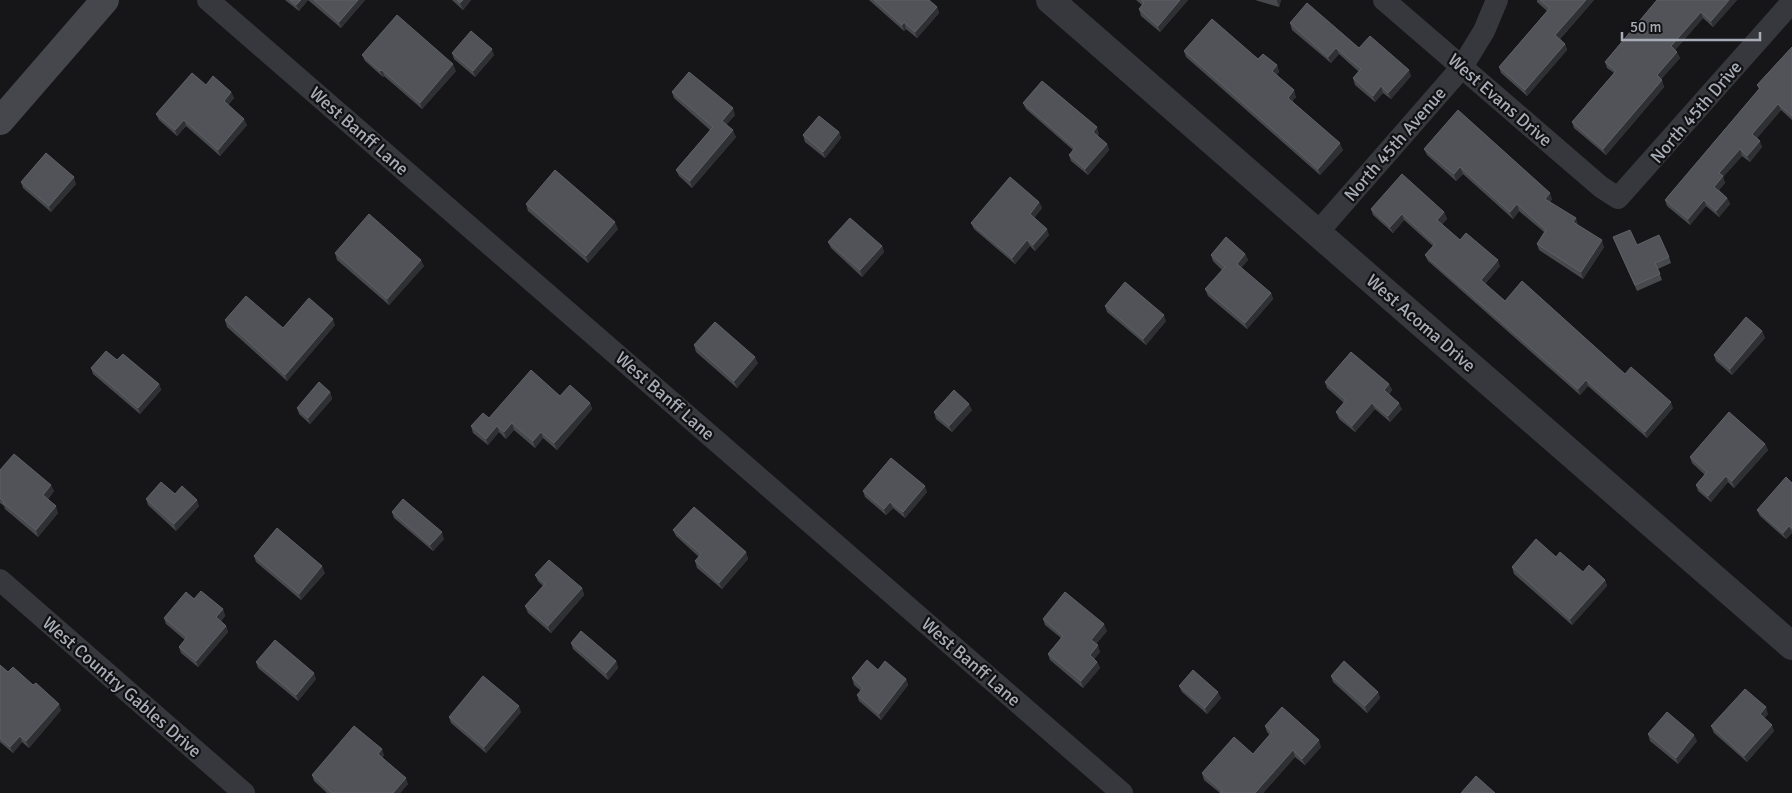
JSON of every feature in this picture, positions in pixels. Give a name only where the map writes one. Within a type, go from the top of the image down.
[{"type":"main road","points":[[0,121],[105,0]]},
{"type":"street","name":"West Banff Lane","points":[[208,0],[1122,793]]},
{"type":"street","name":"West Acoma Drive","points":[[1050,0],[1792,646]]},
{"type":"street","name":"West Evans Drive","points":[[1384,0],[1601,187],[1618,198]]},
{"type":"street","name":"North 45th Avenue","points":[[1318,232],[1462,66],[1484,32],[1497,0]]},
{"type":"street","name":"North 45th Drive","points":[[1618,198],[1792,2]]},
{"type":"street","name":"West Country Gables Drive","points":[[0,580],[244,793]]},
{"type":"building","points":[[290,0],[301,0],[296,5]]},
{"type":"building","points":[[314,0],[358,0],[339,22]]},
{"type":"building","points":[[874,0],[929,0],[937,7],[915,32],[904,22],[902,25]]},
{"type":"building","points":[[1141,0],[1180,0],[1158,26],[1139,9],[1144,3]]},
{"type":"building","points":[[1540,0],[1586,0],[1555,35],[1565,44],[1525,90],[1499,67],[1550,8]]},
{"type":"building","points":[[1657,0],[1729,0],[1711,21],[1701,12],[1671,46],[1677,52],[1657,75],[1662,80],[1603,149],[1572,122],[1616,71],[1605,62]]},
{"type":"building","points":[[1307,3],[1359,48],[1370,36],[1409,70],[1388,93],[1381,86],[1373,96],[1353,78],[1361,69],[1336,48],[1328,57],[1290,23]]},
{"type":"building","points":[[397,15],[453,64],[420,103],[362,55]]},
{"type":"building","points":[[1212,19],[1258,59],[1263,54],[1277,65],[1272,71],[1294,90],[1288,98],[1340,143],[1318,169],[1184,51]]},
{"type":"building","points":[[471,31],[492,49],[473,71],[452,53]]},
{"type":"building","points":[[1792,47],[1792,116],[1778,104],[1752,134],[1760,141],[1747,156],[1740,149],[1719,173],[1723,176],[1714,187],[1727,198],[1716,211],[1704,200],[1688,219],[1665,200],[1760,88],[1757,85]]},
{"type":"building","points":[[689,72],[733,108],[722,121],[733,130],[690,181],[676,170],[713,127],[672,92]]},
{"type":"building","points":[[192,73],[206,85],[213,76],[231,92],[224,101],[244,119],[218,150],[184,120],[175,130],[156,114]]},
{"type":"building","points":[[1042,81],[1097,127],[1093,132],[1107,144],[1085,169],[1069,155],[1075,148],[1023,103]]},
{"type":"building","points":[[1458,110],[1550,193],[1545,199],[1576,218],[1573,222],[1602,240],[1581,272],[1537,244],[1546,230],[1517,204],[1510,212],[1460,167],[1454,174],[1424,149]]},
{"type":"building","points":[[819,116],[839,132],[823,152],[803,135]]},
{"type":"building","points":[[46,153],[74,177],[49,206],[21,182]]},
{"type":"building","points":[[555,170],[615,222],[586,256],[526,204]]},
{"type":"building","points":[[1402,174],[1444,212],[1437,220],[1460,240],[1466,233],[1498,260],[1481,280],[1505,301],[1522,281],[1625,374],[1631,367],[1671,402],[1645,432],[1586,380],[1578,389],[1425,255],[1435,244],[1402,214],[1390,227],[1371,209]]},
{"type":"building","points":[[1010,177],[1039,202],[1030,214],[1047,229],[1033,245],[1027,240],[1012,258],[971,223]]},
{"type":"building","points":[[369,214],[421,260],[387,299],[335,253]]},
{"type":"building","points":[[850,218],[882,246],[860,270],[828,242]]},
{"type":"building","points":[[1630,230],[1637,245],[1659,235],[1669,257],[1655,263],[1660,274],[1635,285],[1613,237]]},
{"type":"building","points":[[1226,237],[1245,254],[1237,264],[1271,293],[1245,323],[1205,289],[1225,267],[1211,255]]},
{"type":"building","points":[[1125,282],[1164,315],[1143,339],[1105,306]]},
{"type":"building","points":[[246,296],[283,328],[309,298],[333,319],[285,375],[225,320]]},
{"type":"building","points":[[1746,317],[1762,331],[1730,369],[1714,355]]},
{"type":"building","points":[[715,322],[755,357],[734,381],[694,345]]},
{"type":"building","points":[[106,351],[117,360],[123,354],[159,384],[138,408],[91,368]]},
{"type":"building","points":[[1351,352],[1389,384],[1384,390],[1399,403],[1388,416],[1372,403],[1352,426],[1336,412],[1346,400],[1325,382]]},
{"type":"building","points":[[531,370],[560,396],[570,385],[590,403],[554,443],[541,432],[533,441],[512,423],[504,432],[497,426],[486,439],[471,426],[483,413],[489,418]]},
{"type":"building","points":[[319,382],[330,392],[308,418],[297,408]]},
{"type":"building","points":[[954,390],[969,404],[949,426],[934,412]]},
{"type":"building","points":[[1729,412],[1765,444],[1732,481],[1726,476],[1708,496],[1696,485],[1707,472],[1690,457]]},
{"type":"building","points":[[14,454],[51,485],[43,495],[56,506],[36,530],[3,503],[0,498],[0,470]]},
{"type":"building","points":[[891,458],[925,486],[903,512],[890,502],[884,509],[863,491]]},
{"type":"building","points":[[1786,477],[1792,483],[1792,528],[1789,526],[1783,533],[1757,510]]},
{"type":"building","points":[[161,482],[175,494],[182,486],[197,500],[174,524],[146,499]]},
{"type":"building","points":[[403,499],[442,532],[430,545],[392,512]]},
{"type":"building","points":[[694,507],[746,552],[719,583],[695,561],[701,554],[673,530]]},
{"type":"building","points":[[277,528],[322,566],[299,594],[254,556]]},
{"type":"building","points":[[1536,539],[1556,557],[1560,552],[1583,572],[1589,565],[1605,580],[1570,619],[1512,567]]},
{"type":"building","points":[[549,560],[582,588],[548,626],[525,606],[545,584],[535,575]]},
{"type":"building","points":[[201,591],[223,609],[216,617],[226,626],[196,661],[179,647],[187,637],[164,618],[186,592],[194,599]]},
{"type":"building","points":[[1065,592],[1104,624],[1091,640],[1098,645],[1090,655],[1097,662],[1081,681],[1048,654],[1063,636],[1043,619]]},
{"type":"building","points":[[581,631],[616,661],[606,673],[571,643]]},
{"type":"building","points":[[275,640],[314,673],[296,695],[256,662]]},
{"type":"building","points":[[867,660],[878,670],[885,661],[906,679],[879,714],[857,695],[863,688],[852,678]]},
{"type":"building","points":[[1344,661],[1378,692],[1365,706],[1331,676]]},
{"type":"building","points":[[0,665],[8,672],[13,667],[33,685],[36,683],[59,704],[26,741],[20,736],[10,747],[0,738]]},
{"type":"building","points":[[1193,670],[1218,692],[1205,708],[1179,686]]},
{"type":"building","points":[[483,676],[519,706],[484,747],[449,717]]},
{"type":"building","points":[[1745,689],[1766,707],[1760,714],[1772,725],[1744,756],[1711,726]]},
{"type":"building","points":[[1282,707],[1319,740],[1302,759],[1293,750],[1255,793],[1220,793],[1222,791],[1202,773],[1234,737],[1253,754],[1272,732],[1265,726]]},
{"type":"building","points":[[1667,712],[1694,735],[1676,758],[1648,734]]},
{"type":"building","points":[[354,726],[382,749],[378,754],[406,778],[393,793],[332,793],[312,775]]},
{"type":"building","points":[[1476,776],[1495,793],[1461,793]]}]
